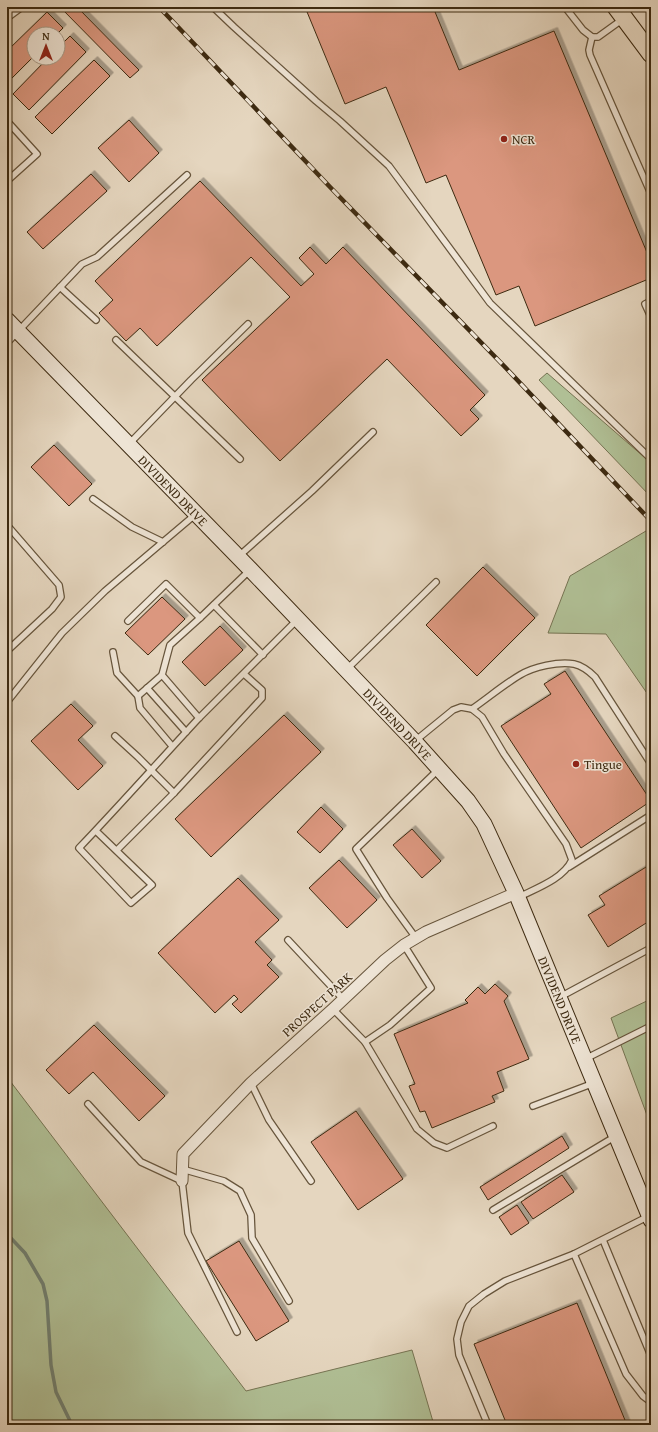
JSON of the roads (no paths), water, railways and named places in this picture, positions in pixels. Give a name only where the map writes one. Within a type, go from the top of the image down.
[{"type":"main road","points":[[620,13],[651,54]]},
{"type":"street","name":"DIVIDEND DRIVE","points":[[7,320],[250,569],[415,742],[468,801],[484,824],[517,895],[617,1136],[646,1194],[650,1218]]},
{"type":"street","name":"PROSPECT PARK","points":[[182,1181],[183,1154],[251,1082],[344,999],[385,960],[404,945],[426,932],[517,895]]},
{"type":"lane","points":[[7,18],[22,7]]},
{"type":"lane","points":[[213,7],[389,166],[490,302],[651,459]]},
{"type":"lane","points":[[565,7],[583,30],[592,37],[598,37],[620,13]]},
{"type":"lane","points":[[592,37],[589,50],[590,55],[651,194]]},
{"type":"lane","points":[[7,121],[37,154],[7,181]]},
{"type":"lane","points":[[7,343],[82,264],[97,257],[186,175]]},
{"type":"lane","points":[[60,287],[96,320]]},
{"type":"lane","points":[[651,301],[645,304],[651,317]]},
{"type":"lane","points":[[129,444],[248,324]]},
{"type":"lane","points":[[116,340],[240,459]]},
{"type":"lane","points":[[238,557],[312,491],[373,432]]},
{"type":"lane","points":[[93,499],[132,527],[163,542]]},
{"type":"lane","points":[[7,702],[62,633],[105,591],[196,514]]},
{"type":"lane","points":[[7,525],[59,585],[61,598],[52,609],[7,651]]},
{"type":"lane","points":[[138,696],[162,674],[170,645],[214,605],[250,569]]},
{"type":"lane","points":[[346,670],[436,582]]},
{"type":"lane","points":[[128,621],[166,584],[200,618]]},
{"type":"lane","points":[[214,605],[263,655]]},
{"type":"lane","points":[[96,830],[152,885],[131,903],[79,848],[137,786],[150,769],[297,620]]},
{"type":"lane","points":[[113,652],[117,673],[138,696],[140,708],[172,746]]},
{"type":"lane","points":[[472,709],[521,674],[532,668],[554,664],[573,664],[587,669],[595,677],[651,764]]},
{"type":"lane","points":[[162,674],[199,718]]},
{"type":"lane","points":[[117,850],[174,793],[262,698],[262,690],[244,674]]},
{"type":"lane","points":[[147,688],[186,732]]},
{"type":"lane","points":[[415,742],[452,710],[461,707],[472,709],[482,717],[504,754],[566,844],[572,860],[568,867]]},
{"type":"lane","points":[[115,736],[174,793]]},
{"type":"lane","points":[[416,938],[387,898],[356,850],[439,769]]},
{"type":"lane","points":[[517,895],[556,877],[568,867],[651,815]]},
{"type":"lane","points":[[288,940],[344,999]]},
{"type":"lane","points":[[365,1042],[390,1025],[431,988],[404,945]]},
{"type":"lane","points":[[560,997],[651,948]]},
{"type":"lane","points":[[333,1009],[365,1042],[417,1130],[434,1143],[447,1148],[493,1126]]},
{"type":"lane","points":[[585,1059],[651,1026]]},
{"type":"lane","points":[[251,1082],[269,1120],[311,1181]]},
{"type":"lane","points":[[534,1106],[594,1082]]},
{"type":"lane","points":[[88,1104],[141,1162],[182,1181],[188,1233],[237,1332]]},
{"type":"lane","points":[[493,1210],[617,1136]]},
{"type":"lane","points":[[182,1170],[224,1181],[240,1191],[251,1215],[252,1238],[289,1301]]},
{"type":"lane","points":[[488,1425],[459,1355],[456,1339],[461,1322],[469,1306],[484,1294],[505,1281],[574,1254],[650,1218]]},
{"type":"lane","points":[[603,1240],[651,1356]]},
{"type":"lane","points":[[574,1254],[626,1374],[643,1396],[651,1402]]},
{"type":"waterway","points":[[7,1234],[25,1253],[43,1284],[47,1301],[51,1365],[56,1392],[72,1425]]},
{"type":"railway","points":[[159,7],[651,521]]},
{"type":"place","name":"NCR","points":[[504,139]]},
{"type":"place","name":"Tingue","points":[[576,764]]}]
